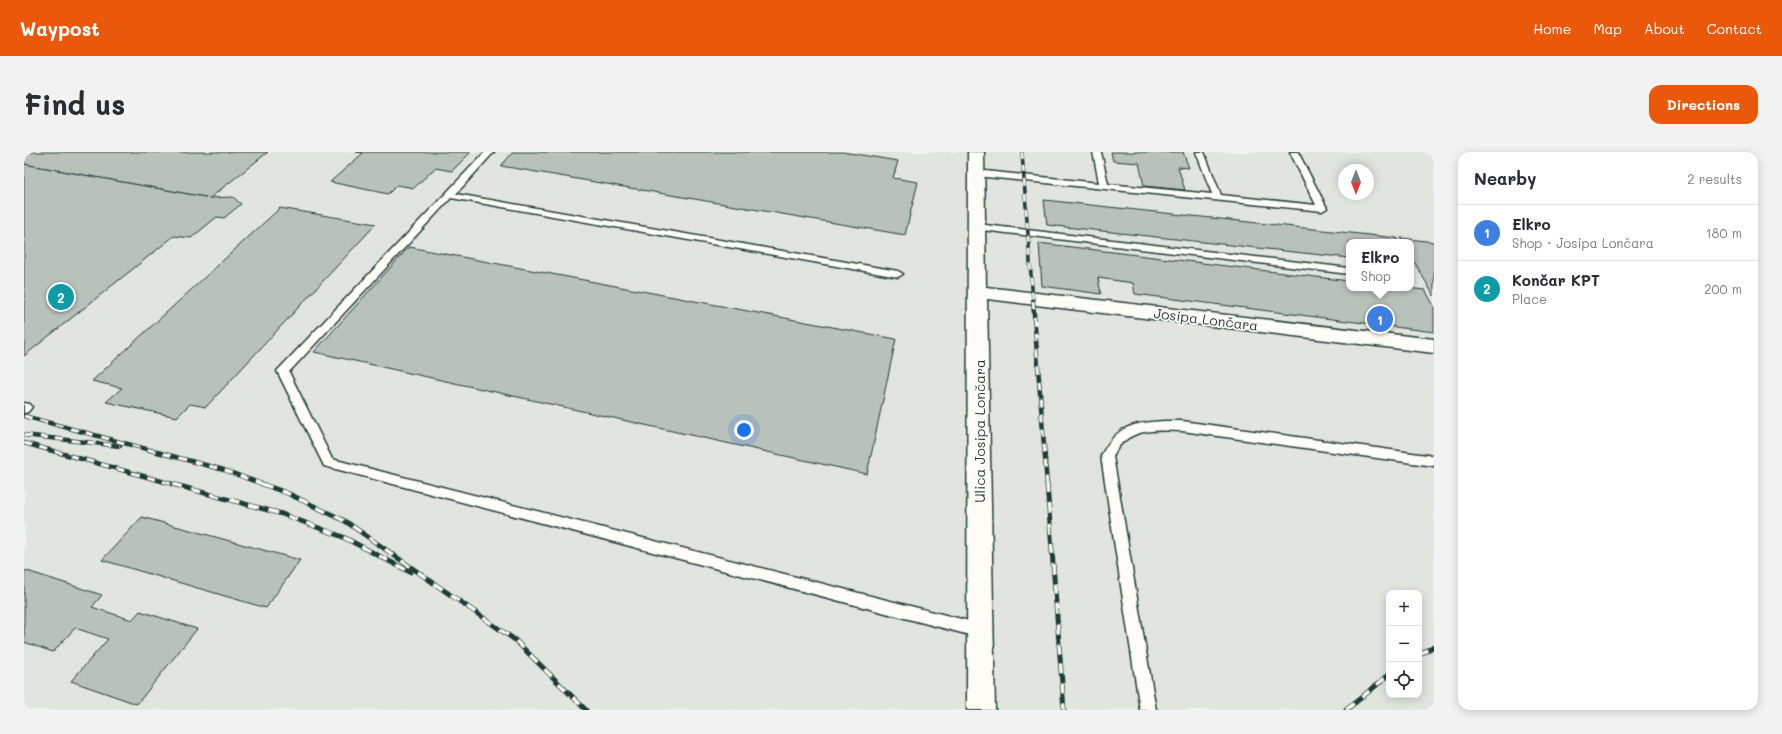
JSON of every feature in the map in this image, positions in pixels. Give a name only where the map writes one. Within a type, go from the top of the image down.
[{"type":"street","name":"Ulica Josipa Lončara","points":[[975,157],[978,292],[981,710]]},
{"type":"street","name":"Josipa Lončara","points":[[978,292],[1434,346]]},
{"type":"lane","points":[[490,152],[283,371],[328,463],[981,631]]},
{"type":"lane","points":[[1097,152],[1104,186]]},
{"type":"lane","points":[[1200,152],[1218,198]]},
{"type":"lane","points":[[975,157],[1104,186],[1322,208],[1294,152]]},
{"type":"lane","points":[[449,195],[898,274]]},
{"type":"lane","points":[[977,227],[1346,272]]},
{"type":"lane","points":[[1148,710],[1107,456],[1113,443],[1129,431],[1150,426],[1182,426],[1434,462]]},
{"type":"shaded area","points":[[24,152],[1434,152],[1434,710],[24,710]]},
{"type":"building","points":[[24,152],[268,152],[210,198],[24,164]]},
{"type":"building","points":[[356,152],[471,152],[452,171],[435,168],[414,188],[397,185],[388,194],[330,182],[363,153]]},
{"type":"building","points":[[513,152],[843,152],[898,161],[893,178],[918,182],[905,235],[501,166]]},
{"type":"building","points":[[1111,152],[1183,152],[1189,168],[1178,167],[1185,190],[1144,186],[1139,163],[1113,161]]},
{"type":"building","points":[[24,164],[210,198],[233,197],[241,204],[224,218],[217,217],[191,238],[174,236],[24,356]]},
{"type":"building","points":[[1044,200],[1398,239],[1346,239],[1346,258],[1047,225]]},
{"type":"building","points":[[280,208],[376,224],[206,407],[190,404],[177,417],[106,402],[122,388],[92,381]]},
{"type":"building","points":[[1414,240],[1434,242],[1434,296],[1414,261]]},
{"type":"building","points":[[1039,243],[1346,281],[1346,291],[1414,291],[1414,289],[1425,290],[1434,306],[1434,332],[1135,294],[1133,283],[1098,278],[1101,294],[1042,286]]},
{"type":"building","points":[[409,247],[896,339],[867,474],[314,352]]},
{"type":"building","points":[[142,517],[300,560],[266,608],[102,560]]},
{"type":"building","points":[[24,570],[102,595],[92,607],[132,620],[140,611],[197,629],[137,704],[71,681],[108,639],[75,628],[53,652],[24,642]]},
{"type":"railway","points":[[1022,152],[1033,302]]},
{"type":"railway","points":[[1033,301],[1047,485]]},
{"type":"railway","points":[[24,416],[224,470],[265,485]]},
{"type":"railway","points":[[24,435],[120,446]]},
{"type":"railway","points":[[24,443],[176,485]]},
{"type":"railway","points":[[172,484],[282,514],[343,537],[410,572]]},
{"type":"railway","points":[[262,484],[287,493],[345,521],[515,640],[586,710]]},
{"type":"railway","points":[[1047,484],[1064,710]]},
{"type":"railway","points":[[1422,653],[1434,646]]},
{"type":"railway","points":[[1346,710],[1386,677]]},
{"type":"place","name":"Končar KPT","points":[[61,297]]},
{"type":"place","name":"Elkro","points":[[1380,319]]}]
